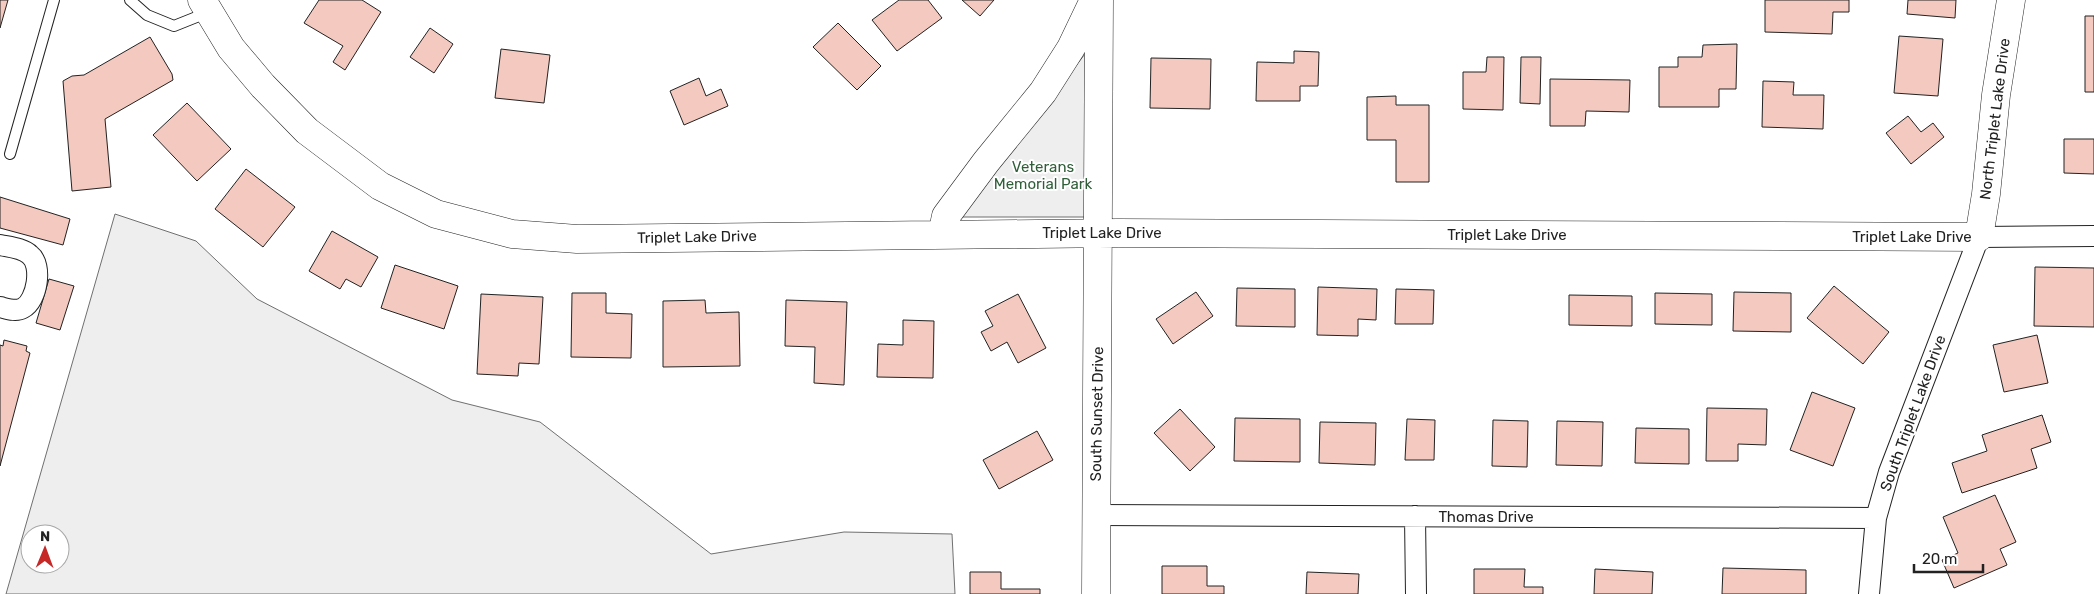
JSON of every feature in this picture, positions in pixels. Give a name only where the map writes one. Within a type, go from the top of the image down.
[{"type":"street","points":[[942,234],[946,216],[1042,92],[1071,48],[1094,0]]},
{"type":"street","name":"South Sunset Drive","points":[[1096,594],[1099,0]]},
{"type":"street","name":"North Triplet Lake Drive","points":[[1979,237],[1986,194],[1996,95],[2011,0]]},
{"type":"street","name":"Triplet Lake Drive","points":[[206,6],[231,48],[263,86],[307,131],[380,186],[436,214],[512,234],[577,239],[1098,233],[2094,236]]},
{"type":"street","name":"South Triplet Lake Drive","points":[[1869,594],[1876,518],[1889,472],[1979,237]]},
{"type":"street","points":[[0,244],[28,253],[34,260],[38,272],[30,301],[25,307],[14,310],[0,306]]},
{"type":"street","name":"Thomas Drive","points":[[1096,516],[1876,518]]},
{"type":"street","points":[[1416,516],[1416,594]]},
{"type":"lane","points":[[10,154],[54,0]]},
{"type":"lane","points":[[130,0],[147,15],[174,26],[206,6]]},
{"type":"green space","name":"Veterans Memorial Park","points":[[1085,54],[1085,217],[958,217]]},
{"type":"green space","points":[[115,214],[196,241],[257,299],[452,400],[540,422],[711,554],[844,532],[952,534],[955,594],[6,594],[20,545],[20,574],[70,574],[70,524],[26,524]]},
{"type":"building","points":[[0,0],[8,0],[0,28]]},
{"type":"building","points":[[319,0],[362,0],[381,12],[345,70],[333,62],[343,46],[304,23]]},
{"type":"building","points":[[899,0],[928,0],[942,18],[897,51],[872,20]]},
{"type":"building","points":[[962,0],[994,0],[980,16]]},
{"type":"building","points":[[1765,0],[1849,0],[1849,12],[1833,12],[1832,34],[1765,32]]},
{"type":"building","points":[[1908,0],[1956,0],[1955,18],[1907,14]]},
{"type":"building","points":[[2085,16],[2094,16],[2094,92],[2085,92]]},
{"type":"building","points":[[838,23],[881,66],[857,90],[813,47]]},
{"type":"building","points":[[430,28],[453,44],[434,73],[410,57]]},
{"type":"building","points":[[1899,36],[1943,39],[1938,96],[1894,93]]},
{"type":"building","points":[[150,37],[172,74],[173,80],[105,119],[111,187],[72,191],[63,81],[72,76],[84,75]]},
{"type":"building","points":[[1737,44],[1736,89],[1719,89],[1719,107],[1659,107],[1659,67],[1678,67],[1678,57],[1702,57],[1703,45]]},
{"type":"building","points":[[501,49],[550,55],[544,103],[495,98]]},
{"type":"building","points":[[1294,51],[1319,52],[1318,86],[1300,86],[1300,101],[1256,101],[1257,62],[1294,63]]},
{"type":"building","points":[[1487,57],[1504,57],[1503,110],[1463,109],[1463,72],[1486,72]]},
{"type":"building","points":[[1521,57],[1541,57],[1540,104],[1520,103]]},
{"type":"building","points":[[1151,58],[1211,59],[1210,109],[1150,108]]},
{"type":"building","points":[[699,78],[706,96],[721,89],[728,106],[684,125],[670,91]]},
{"type":"building","points":[[1550,79],[1630,80],[1629,112],[1586,111],[1585,126],[1550,126]]},
{"type":"building","points":[[1763,81],[1794,82],[1793,95],[1824,95],[1823,129],[1762,127]]},
{"type":"building","points":[[1396,96],[1396,105],[1429,105],[1429,182],[1396,182],[1396,140],[1367,140],[1367,97]]},
{"type":"building","points":[[187,103],[231,149],[197,181],[153,135]]},
{"type":"building","points":[[1908,116],[1921,132],[1933,123],[1944,137],[1911,164],[1886,133]]},
{"type":"building","points":[[2064,139],[2094,139],[2094,174],[2064,173]]},
{"type":"building","points":[[246,169],[295,207],[263,247],[215,209]]},
{"type":"building","points":[[0,197],[70,219],[63,245],[0,228]]},
{"type":"building","points":[[332,231],[378,257],[361,287],[346,279],[340,289],[309,271]]},
{"type":"building","points":[[395,265],[458,286],[444,329],[381,308]]},
{"type":"building","points":[[2035,267],[2094,268],[2094,327],[2034,326]]},
{"type":"building","points":[[49,279],[74,286],[60,330],[36,323]]},
{"type":"building","points":[[1834,286],[1889,332],[1863,364],[1807,318]]},
{"type":"building","points":[[1318,287],[1377,289],[1376,320],[1358,319],[1358,336],[1317,335]]},
{"type":"building","points":[[1237,288],[1295,289],[1295,327],[1236,326]]},
{"type":"building","points":[[1396,289],[1434,290],[1433,324],[1395,324]]},
{"type":"building","points":[[1196,292],[1213,316],[1173,344],[1156,319]]},
{"type":"building","points":[[1734,292],[1791,293],[1791,332],[1733,331]]},
{"type":"building","points":[[572,293],[606,293],[606,313],[632,314],[631,358],[571,357]]},
{"type":"building","points":[[1655,293],[1712,294],[1712,325],[1655,324]]},
{"type":"building","points":[[481,294],[543,297],[539,364],[519,363],[518,376],[477,374]]},
{"type":"building","points":[[1018,294],[1046,348],[1018,363],[1007,342],[991,351],[981,332],[993,326],[985,311]]},
{"type":"building","points":[[1569,295],[1632,296],[1632,326],[1569,325]]},
{"type":"building","points":[[705,300],[706,313],[739,312],[740,366],[663,367],[663,301]]},
{"type":"building","points":[[786,300],[847,302],[844,385],[814,383],[815,347],[785,346]]},
{"type":"building","points":[[903,320],[934,321],[933,378],[877,377],[878,344],[903,345]]},
{"type":"building","points":[[2037,335],[2048,383],[2004,392],[1993,345]]},
{"type":"building","points":[[4,340],[27,346],[26,351],[30,353],[0,466],[0,345],[3,346]]},
{"type":"building","points":[[1812,392],[1855,408],[1833,466],[1790,450]]},
{"type":"building","points":[[1707,408],[1767,409],[1766,445],[1738,444],[1738,461],[1706,461]]},
{"type":"building","points":[[1180,409],[1215,447],[1190,471],[1154,433]]},
{"type":"building","points":[[2042,415],[2051,442],[2031,449],[2037,468],[1962,493],[1952,463],[1987,451],[1982,435]]},
{"type":"building","points":[[1235,418],[1300,419],[1300,462],[1234,461]]},
{"type":"building","points":[[1407,419],[1435,420],[1434,460],[1405,460]]},
{"type":"building","points":[[1493,420],[1528,421],[1527,467],[1492,466]]},
{"type":"building","points":[[1557,421],[1603,422],[1602,466],[1556,465]]},
{"type":"building","points":[[1320,422],[1376,423],[1375,465],[1319,463]]},
{"type":"building","points":[[1636,428],[1689,429],[1689,464],[1635,463]]},
{"type":"building","points":[[1037,431],[1053,460],[999,489],[983,460]]},
{"type":"building","points":[[1995,495],[2016,542],[2000,549],[2007,565],[1954,588],[1942,560],[1958,553],[1943,517]]},
{"type":"building","points":[[1162,566],[1207,566],[1207,586],[1224,586],[1224,594],[1162,594]]},
{"type":"building","points":[[1723,568],[1806,570],[1806,594],[1722,594]]},
{"type":"building","points":[[1474,569],[1525,569],[1524,587],[1543,587],[1543,594],[1474,594]]},
{"type":"building","points":[[1595,569],[1653,572],[1652,594],[1594,594]]},
{"type":"building","points":[[970,572],[1001,572],[1001,589],[1040,589],[1040,594],[970,594]]},
{"type":"building","points":[[1307,572],[1359,574],[1358,594],[1306,594]]}]
